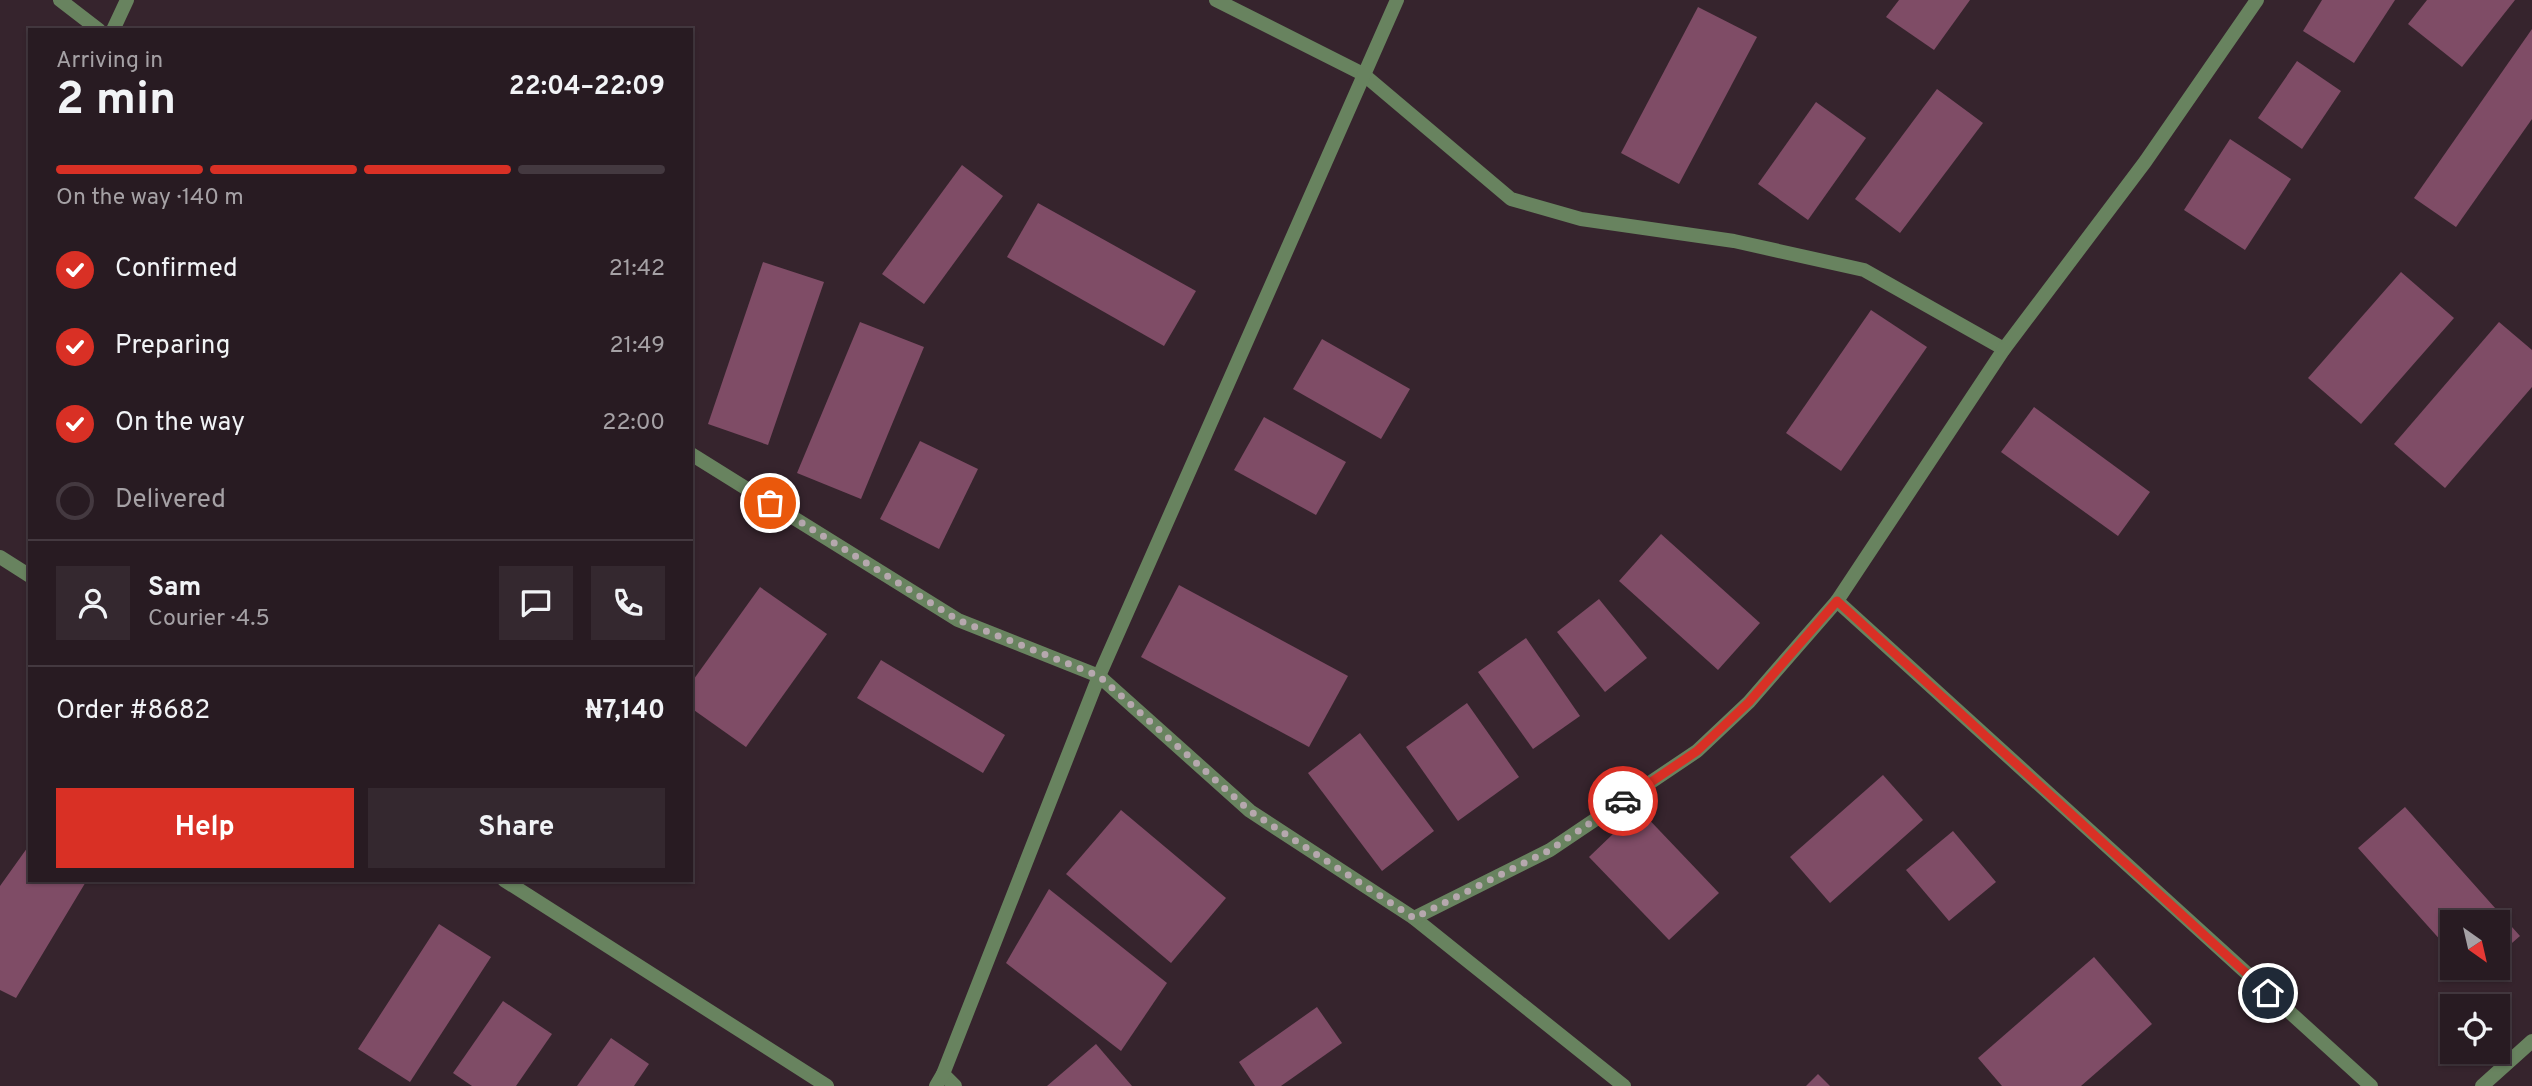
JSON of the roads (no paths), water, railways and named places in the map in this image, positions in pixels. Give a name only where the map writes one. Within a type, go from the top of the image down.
[{"type":"street","points":[[60,0],[96,28]]},
{"type":"street","points":[[114,28],[127,0]]},
{"type":"street","points":[[1216,0],[1363,74],[1511,199],[1581,219],[1734,241],[1864,270],[2004,349]]},
{"type":"street","points":[[955,1086],[939,1080],[1099,676],[1397,0]]},
{"type":"street","points":[[1414,918],[1550,850],[1697,751],[1749,702],[1837,601],[2004,349],[2145,162],[2257,0]]},
{"type":"street","points":[[693,455],[958,620],[1099,676],[1250,811],[1414,918],[1624,1086]]},
{"type":"street","points":[[0,557],[28,575]]},
{"type":"street","points":[[1837,601],[2371,1086]]},
{"type":"street","points":[[507,882],[827,1086]]},
{"type":"street","points":[[2482,1086],[2532,1041]]}]
